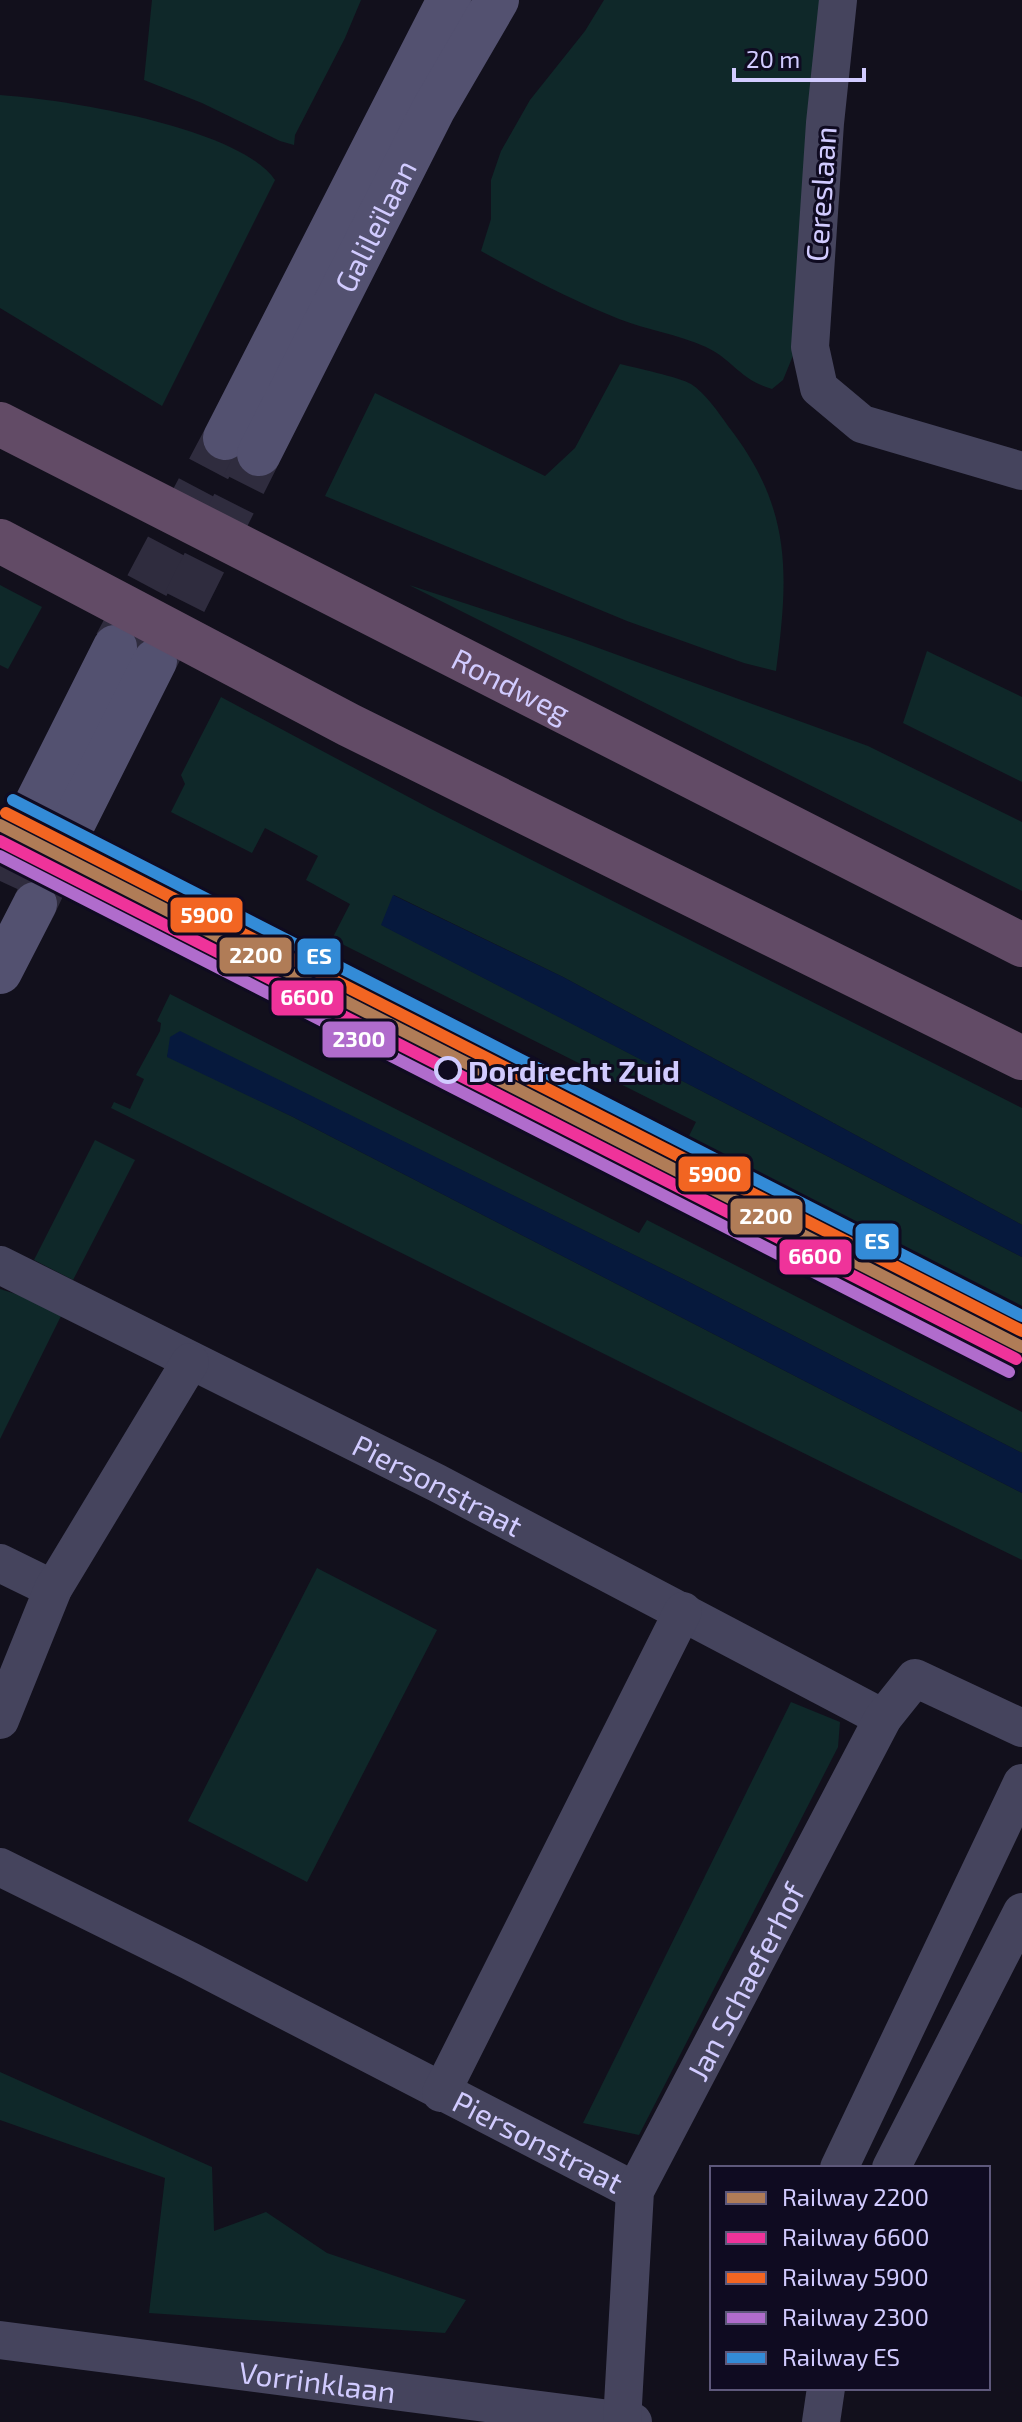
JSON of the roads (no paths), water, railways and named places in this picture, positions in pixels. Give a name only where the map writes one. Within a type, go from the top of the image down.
[{"type":"highway","name":"Rondweg","points":[[0,424],[1022,945]]},
{"type":"highway","points":[[0,541],[349,725],[1022,1058]]},
{"type":"street","name":"Galileïlaan","points":[[449,0],[242,446],[497,0]]},
{"type":"street","name":"Cereslaan","points":[[838,0],[825,123],[810,347],[819,388],[862,424],[1022,471]]},
{"type":"street","points":[[115,647],[50,822],[155,661]]},
{"type":"street","points":[[0,972],[35,904]]},
{"type":"street","name":"Piersonstraat","points":[[0,1265],[437,1483],[883,1718]]},
{"type":"street","points":[[0,1720],[53,1589],[190,1362]]},
{"type":"street","points":[[0,1563],[53,1589]]},
{"type":"street","name":"Piersonstraat","points":[[441,2093],[683,1611]]},
{"type":"street","name":"Jan Schaeferhof","points":[[626,2422],[635,2191],[883,1718],[915,1678],[1022,1728]]},
{"type":"street","points":[[840,2166],[1022,1783]]},
{"type":"street","name":"Piersonstraat","points":[[0,1867],[190,1961],[635,2191]]},
{"type":"street","points":[[892,2166],[1022,1912]]},
{"type":"street","name":"Vorrinklaan","points":[[0,2340],[626,2422]]},
{"type":"street","points":[[821,2422],[826,2390]]},
{"type":"water","points":[[393,895],[563,977],[1022,1225],[1022,1257],[381,925]]},
{"type":"water","points":[[180,1031],[685,1280],[1022,1453],[1022,1493],[293,1117],[167,1057],[170,1037]]},
{"type":"tunnel","points":[[116,644],[225,438]]},
{"type":"tunnel","points":[[155,661],[259,454]]},
{"type":"tunnel","points":[[0,881],[32,812]]},
{"type":"tunnel","points":[[35,904],[69,832]]},
{"type":"rail line","name":"ES","points":[[13,800],[1022,1316]]},
{"type":"rail line","name":"5900","points":[[6,813],[1022,1331]]},
{"type":"rail line","name":"2200","points":[[0,825],[1022,1347]]},
{"type":"rail line","name":"6600","points":[[0,841],[1016,1359]]},
{"type":"rail line","name":"2300","points":[[0,856],[1009,1372]]},
{"type":"place","name":"Dordrecht Zuid","points":[[448,1070]]}]
